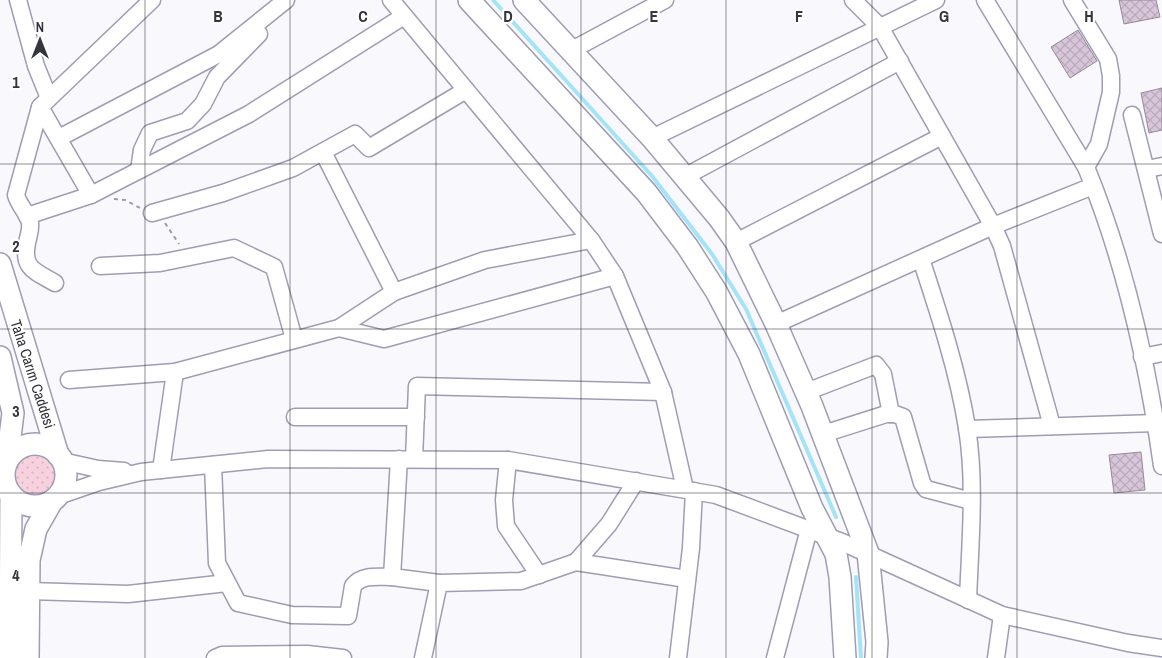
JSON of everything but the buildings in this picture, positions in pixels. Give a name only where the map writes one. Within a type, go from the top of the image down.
[{"type":"main road","points":[[469,0],[630,174],[671,224],[702,268],[730,314],[749,354],[818,532],[836,554],[840,577],[845,658]]},
{"type":"main road","points":[[524,0],[686,176],[736,242],[776,324],[806,392],[868,553],[877,642],[876,658]]},
{"type":"main road","name":"Taha Carım Caddesi","points":[[0,264],[60,458]]},
{"type":"main road","name":"Taha Carım Caddesi","points":[[0,357],[13,413],[4,470]]},
{"type":"main road","points":[[28,658],[13,591],[29,560],[36,529],[55,498],[64,483],[64,468],[60,458],[46,446],[31,445],[17,450],[4,470],[4,482],[12,495],[17,500],[31,506],[38,506],[55,498]]},
{"type":"main road","points":[[10,658],[13,591],[12,495]]},
{"type":"street","points":[[55,283],[30,268],[27,263],[25,257],[30,229],[27,216],[18,204],[17,187],[44,102],[152,0]]},
{"type":"street","points":[[58,138],[219,54],[286,0]]},
{"type":"street","points":[[391,0],[591,240],[615,276],[663,392],[689,490],[688,579],[678,658]]},
{"type":"street","points":[[570,51],[665,0]]},
{"type":"street","points":[[853,0],[880,27],[993,226],[1009,267],[1052,426]]},
{"type":"street","points":[[652,138],[936,0]]},
{"type":"street","points":[[984,0],[1086,167],[1119,260],[1156,423],[1162,466]]},
{"type":"street","points":[[1072,0],[1108,59],[1111,76],[1111,92],[1099,144],[1086,167]]},
{"type":"street","points":[[20,1],[44,102],[58,138],[91,195]]},
{"type":"street","points":[[27,216],[91,195],[248,114],[404,16]]},
{"type":"street","points":[[139,170],[142,150],[150,133],[187,121],[203,104],[217,77],[263,29],[265,17]]},
{"type":"street","points":[[686,176],[900,61]]},
{"type":"street","points":[[152,213],[223,193],[275,174],[323,152],[355,134],[370,148],[466,90]]},
{"type":"street","points":[[1132,115],[1154,167],[1162,234]]},
{"type":"street","points":[[736,242],[942,136]]},
{"type":"street","points":[[323,152],[394,292]]},
{"type":"street","points":[[776,324],[993,226],[1093,186]]},
{"type":"street","points":[[69,380],[174,372],[339,328],[394,292],[485,260],[591,240]]},
{"type":"street","points":[[100,266],[160,263],[234,248],[274,267],[294,339]]},
{"type":"street","points":[[921,259],[946,337],[967,428],[971,501],[968,600]]},
{"type":"street","points":[[339,328],[384,340],[615,276]]},
{"type":"street","points":[[1142,357],[1162,353]]},
{"type":"street","points":[[806,392],[876,365],[883,374],[891,414]]},
{"type":"street","points":[[161,470],[174,372]]},
{"type":"street","points":[[392,577],[406,459],[416,417],[417,386],[663,392]]},
{"type":"street","points":[[823,434],[891,414],[903,417],[922,483],[926,489],[971,501]]},
{"type":"street","points":[[295,417],[416,417]]},
{"type":"street","points":[[967,428],[1156,423]]},
{"type":"street","points":[[60,458],[98,469],[141,472]]},
{"type":"street","points":[[55,498],[99,482],[141,472],[268,459],[508,460],[716,495],[818,532],[1002,615],[1128,643],[1162,648]]},
{"type":"street","points":[[508,460],[504,506],[506,526],[539,575]]},
{"type":"street","points":[[213,465],[217,563],[238,603],[292,615],[348,616],[353,586],[364,578],[392,577],[439,582],[521,581],[576,562],[688,579]]},
{"type":"street","points":[[576,562],[609,524],[636,481]]},
{"type":"street","points":[[774,658],[818,532]]},
{"type":"street","points":[[13,591],[128,594],[227,582]]},
{"type":"street","points":[[423,658],[439,582]]},
{"type":"street","points":[[996,658],[1002,615]]},
{"type":"street","points":[[215,658],[222,655],[307,654],[343,658]]},
{"type":"shaded area","points":[[39,453],[51,459],[56,466],[56,484],[51,491],[44,496],[31,497],[23,494],[16,487],[13,471],[16,463],[23,456]]},
{"type":"waterway","points":[[493,0],[652,176],[712,254],[746,309],[836,517]]},
{"type":"waterway","points":[[856,577],[861,658]]}]
